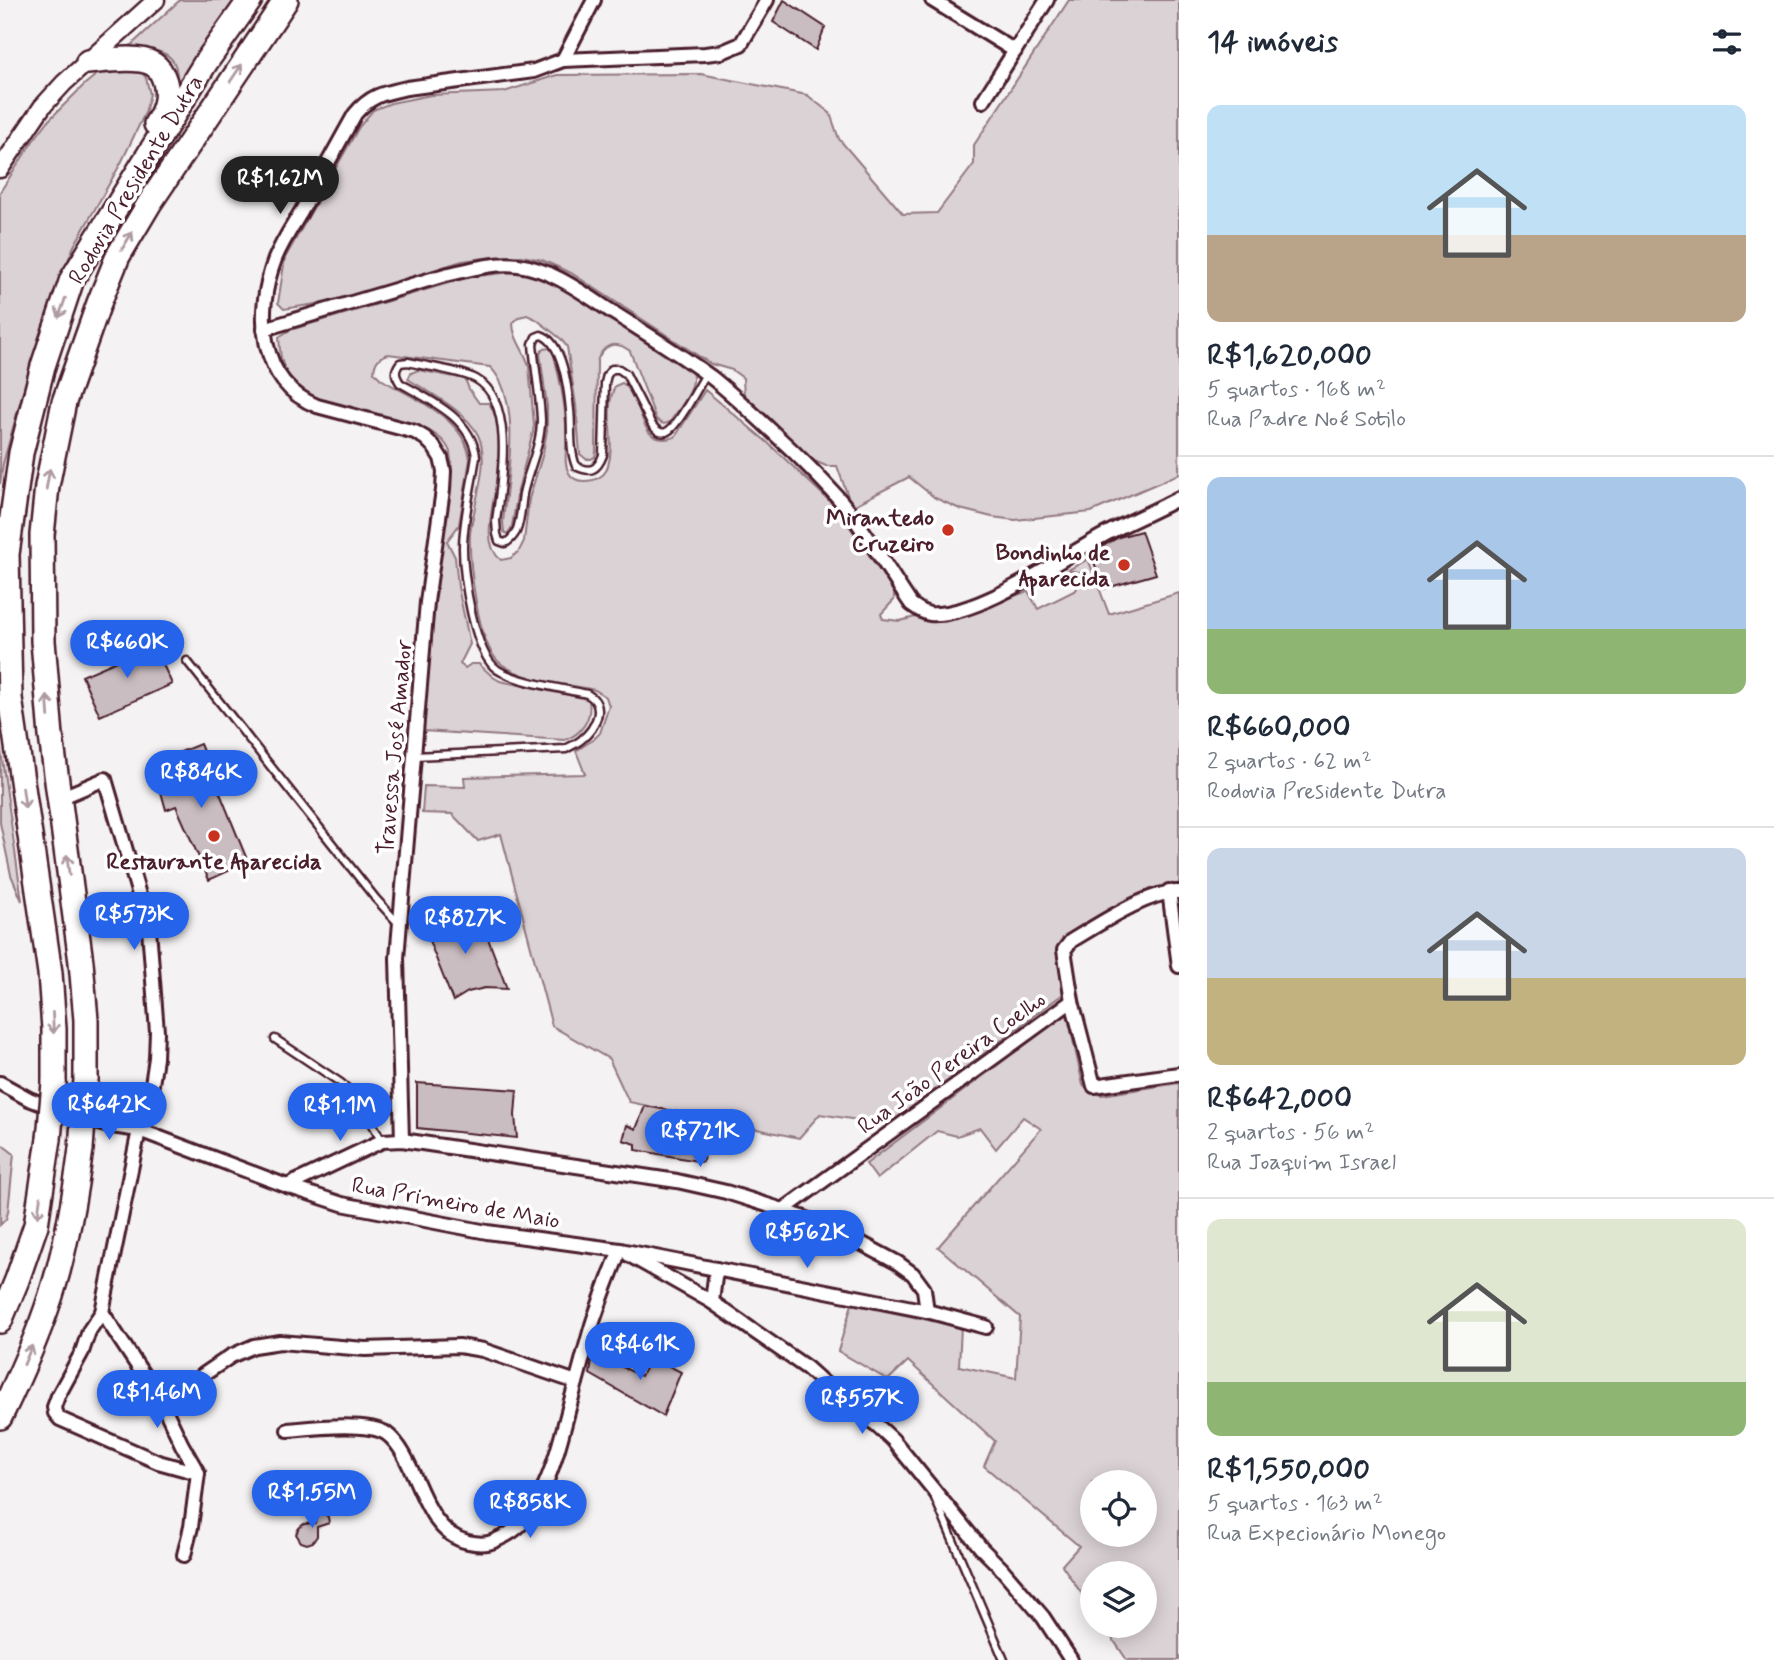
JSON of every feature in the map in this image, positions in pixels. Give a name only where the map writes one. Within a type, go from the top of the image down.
[{"type":"highway","name":"Rodovia Presidente Dutra","points":[[0,1321],[36,1225],[54,1083],[50,973],[10,698],[7,554],[21,453],[43,366],[72,279],[205,62],[250,0]]},
{"type":"highway","name":"Rodovia Presidente Dutra","points":[[0,1417],[55,1284],[68,1234],[81,1149],[86,1079],[86,1020],[81,962],[51,736],[43,640],[42,535],[47,486],[64,402],[118,256],[149,204],[286,0]]},
{"type":"highway","points":[[88,62],[128,60],[153,63],[159,69],[166,86],[162,114],[134,158],[108,218]]},
{"type":"street","points":[[0,169],[42,107],[64,83],[156,0]]},
{"type":"street","points":[[563,60],[594,0]]},
{"type":"street","points":[[767,0],[741,44],[722,52],[563,60],[534,71],[388,92],[372,97],[355,114],[276,258],[265,298],[264,329],[444,275],[498,265],[538,269],[562,280],[706,374],[780,439],[850,512],[911,604],[929,614],[961,608],[1013,588],[1108,533],[1179,498]]},
{"type":"street","points":[[932,0],[1015,51]]},
{"type":"street","points":[[983,101],[1047,0]]},
{"type":"street","name":"Travessa José Amador","points":[[264,329],[274,366],[291,391],[317,406],[415,432],[434,447],[441,458],[444,471],[427,602],[397,958],[402,1140]]},
{"type":"street","points":[[60,798],[105,779],[149,929],[157,1032],[149,1104],[139,1130],[102,1312],[89,1331],[82,1352],[54,1407],[55,1413],[60,1419],[158,1462],[198,1473]]},
{"type":"street","points":[[1072,1001],[1064,950],[1071,941],[1132,906],[1174,892],[1179,966]]},
{"type":"street","name":"Rua João Pereira Coelho","points":[[783,1210],[1072,1001],[1094,1086],[1179,1074]]},
{"type":"street","name":"Rua Primeiro de Maio","points":[[0,1083],[58,1111],[104,1125],[139,1130],[342,1204],[487,1232],[620,1250],[927,1311],[986,1327]]},
{"type":"street","points":[[287,1186],[382,1141],[402,1140],[677,1181],[726,1192],[783,1210],[828,1228],[898,1263],[913,1274],[924,1289],[927,1311]]},
{"type":"street","points":[[288,1430],[321,1427],[381,1430],[402,1452],[422,1496],[442,1525],[454,1536],[476,1544],[488,1543],[519,1528],[542,1490],[555,1455],[593,1325],[620,1250],[712,1301],[807,1368],[878,1426],[893,1440],[981,1548],[1043,1617],[1072,1660]]},
{"type":"street","points":[[712,1301],[716,1269]]},
{"type":"street","points":[[102,1312],[162,1403],[198,1473],[191,1528],[184,1555]]},
{"type":"street","points":[[162,1403],[231,1356],[254,1346],[280,1342],[365,1349],[459,1346],[483,1350],[576,1382]]},
{"type":"lane","points":[[414,756],[566,749],[591,731],[598,706],[595,698],[587,694],[512,677],[495,668],[486,656],[478,639],[468,593],[463,547],[476,456],[474,444],[468,431],[455,418],[400,383],[396,376],[400,363],[408,362],[468,376],[479,380],[490,391],[504,435],[496,534],[499,541],[505,543],[515,534],[519,523],[524,492],[539,438],[540,407],[533,344],[536,337],[547,337],[556,346],[570,409],[572,457],[576,466],[586,471],[593,470],[600,464],[603,455],[605,383],[607,374],[612,369],[619,369],[626,374],[652,425],[657,431],[664,433],[678,421],[706,374]]},
{"type":"lane","points":[[187,662],[376,899],[400,924]]},
{"type":"lane","points":[[275,1039],[350,1090],[358,1098],[382,1141]]},
{"type":"lane","points":[[928,1481],[1004,1660]]},
{"type":"shaded area","points":[[180,0],[237,0],[178,83],[175,65],[167,55],[155,50],[128,48]]},
{"type":"shaded area","points":[[1069,0],[1179,0],[1179,474],[1091,512],[1015,520],[992,517],[960,509],[935,498],[909,477],[853,506],[837,466],[826,466],[812,460],[744,397],[743,378],[732,370],[711,364],[571,273],[542,260],[522,256],[462,261],[335,301],[284,309],[278,303],[285,258],[359,127],[373,110],[391,103],[431,95],[504,92],[557,75],[701,74],[807,95],[830,113],[839,139],[903,214],[937,213],[974,164],[974,145]]},
{"type":"shaded area","points":[[107,66],[139,69],[146,78],[150,94],[145,113],[121,163],[74,246],[50,304],[27,377],[0,484],[0,192],[49,120]]},
{"type":"shaded area","points":[[512,272],[538,277],[563,287],[691,370],[693,376],[691,390],[670,422],[659,422],[630,351],[619,345],[606,348],[597,361],[596,452],[595,457],[586,459],[580,454],[567,347],[536,319],[527,315],[519,317],[513,323],[517,340],[529,366],[534,425],[512,526],[507,534],[504,532],[503,522],[510,419],[507,399],[500,381],[490,367],[388,354],[375,365],[374,372],[381,379],[435,410],[448,420],[466,444],[470,459],[459,525],[447,541],[455,557],[458,587],[470,644],[460,664],[465,668],[471,664],[479,664],[500,681],[589,700],[589,713],[581,730],[565,740],[423,731],[435,600],[452,463],[450,452],[440,438],[422,427],[322,400],[302,389],[287,374],[280,352],[279,337],[290,330],[469,277]]},
{"type":"shaded area","points":[[550,348],[554,355],[563,400],[566,467],[576,480],[593,480],[607,469],[611,446],[610,405],[615,386],[622,383],[631,390],[649,432],[664,439],[675,437],[705,390],[767,442],[837,508],[894,592],[894,600],[881,614],[883,619],[900,621],[915,617],[926,621],[945,622],[1028,591],[1038,609],[1076,590],[1083,573],[1068,570],[1088,559],[1109,614],[1179,593],[1179,885],[1156,888],[1063,939],[1057,951],[1063,994],[889,1125],[820,1114],[799,1138],[629,1102],[609,1059],[552,1026],[501,834],[478,841],[452,814],[422,813],[424,786],[465,787],[464,777],[585,774],[576,751],[600,733],[609,706],[606,697],[595,690],[519,674],[499,662],[491,652],[476,601],[470,547],[471,526],[482,474],[481,444],[478,435],[465,418],[447,403],[408,379],[411,373],[418,370],[465,379],[479,403],[489,403],[499,431],[499,456],[490,537],[495,554],[501,560],[511,558],[519,551],[524,541],[529,499],[543,453],[547,406],[540,354],[543,349]]},
{"type":"shaded area","points":[[0,744],[22,901],[11,875],[0,823]]},
{"type":"shaded area","points":[[1067,1013],[1083,1085],[1089,1092],[1102,1095],[1179,1083],[1179,1660],[1127,1660],[1112,1638],[1157,1638],[1157,1561],[1080,1561],[1080,1591],[1062,1565],[1079,1546],[984,1466],[995,1441],[908,1361],[888,1380],[838,1351],[852,1304],[961,1327],[959,1366],[1016,1378],[1020,1317],[938,1247],[1041,1129],[1023,1117],[996,1149],[980,1128],[957,1136],[937,1131],[877,1179],[866,1164]]},
{"type":"shaded area","points":[[0,1143],[14,1154],[8,1212],[0,1225]]},
{"type":"building","points":[[784,0],[825,27],[816,50],[773,22]]},
{"type":"building","name":"Bondinho de Aparecida","points":[[1141,531],[1156,574],[1103,589],[1091,553],[1119,537]]},
{"type":"building","points":[[154,645],[172,684],[100,716],[82,676]]},
{"type":"building","name":"Restaurante Aparecida","points":[[200,744],[248,862],[209,880],[176,806],[166,810],[153,763]]},
{"type":"building","points":[[444,918],[481,920],[507,989],[485,988],[468,992],[453,1001],[428,938],[434,924]]},
{"type":"building","points":[[417,1083],[517,1090],[517,1138],[417,1128]]},
{"type":"building","points":[[645,1106],[717,1119],[704,1149],[703,1162],[636,1150],[636,1144],[623,1140],[627,1125],[636,1129]]},
{"type":"building","points":[[593,1353],[641,1376],[651,1357],[681,1372],[663,1416],[590,1374]]},
{"type":"building","points":[[320,1514],[328,1517],[329,1523],[317,1527],[317,1536],[313,1542],[301,1542],[296,1534],[299,1528],[304,1524],[315,1523]]},
{"type":"place","name":"Mirantedo Cruzeiro","points":[[948,530]]},
{"type":"place","name":"Bondinho de Aparecida","points":[[1124,565]]},
{"type":"place","name":"Restaurante Aparecida","points":[[214,836]]}]
